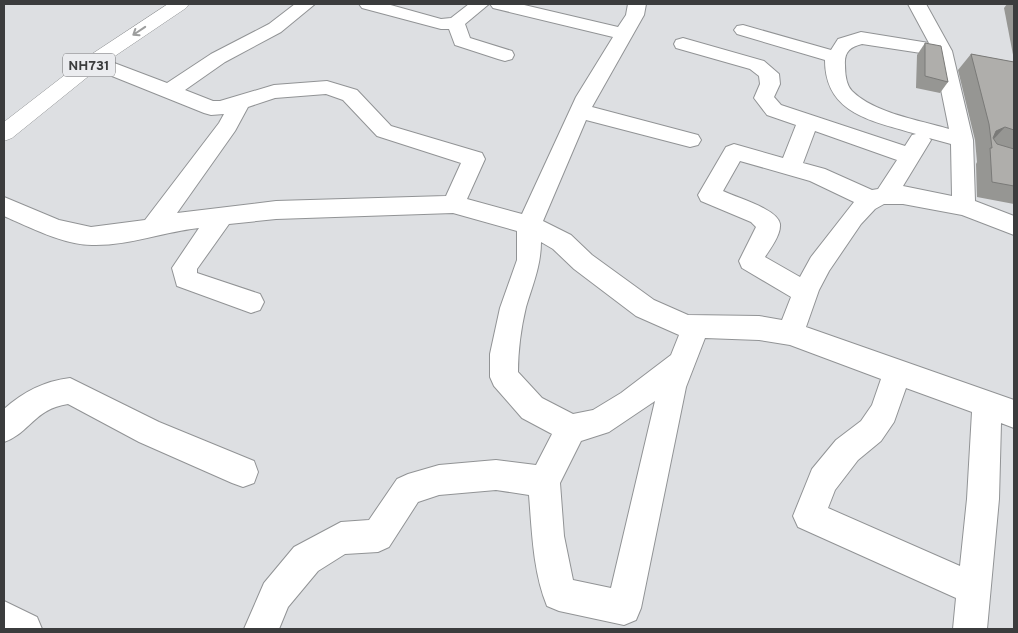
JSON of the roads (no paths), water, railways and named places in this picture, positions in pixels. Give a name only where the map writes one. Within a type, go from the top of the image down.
[{"type":"highway","name":"NH731","points":[[11,103],[102,36],[151,4]]},
{"type":"highway","name":"NH731","points":[[4,133],[94,62],[180,4]]},
{"type":"street","points":[[170,91],[218,58],[275,28],[306,4]]},
{"type":"street","points":[[368,4],[442,24],[456,23],[480,4]]},
{"type":"street","points":[[500,4],[623,34]]},
{"type":"street","points":[[636,4],[635,15],[580,111],[529,225],[529,260],[513,308],[504,354],[504,377],[532,408],[571,429],[599,422],[631,402],[682,363]]},
{"type":"street","points":[[917,4],[943,51],[962,140],[964,206]]},
{"type":"street","points":[[456,23],[462,40],[505,55]]},
{"type":"street","points":[[743,30],[835,57]]},
{"type":"street","points":[[943,51],[861,38],[845,43],[835,57],[835,74],[842,93],[863,109],[962,140]]},
{"type":"street","points":[[683,44],[757,65],[769,74],[770,84],[764,98],[774,110],[910,156]]},
{"type":"street","points":[[94,62],[211,108],[220,108],[274,92],[300,89],[327,87],[350,95],[384,130],[474,159],[453,204]]},
{"type":"street","points":[[152,228],[228,126],[240,102]]},
{"type":"street","points":[[580,111],[690,140]]},
{"type":"street","points":[[791,167],[808,121]]},
{"type":"street","points":[[790,333],[818,266],[831,251],[847,225],[879,198],[927,129]]},
{"type":"street","points":[[806,293],[751,260],[766,233],[768,224],[759,216],[709,195],[734,152],[817,175],[879,198],[907,196],[952,206],[964,206],[1014,226]]},
{"type":"street","points":[[4,206],[55,228],[92,236],[152,228],[180,221],[276,210],[453,204],[529,225],[562,242],[583,262],[645,308],[686,326],[758,328],[790,333],[1000,408],[983,499],[970,629]]},
{"type":"street","points":[[222,216],[198,246],[184,268],[186,279],[251,302]]},
{"type":"street","points":[[571,429],[544,482],[548,536],[559,594],[624,608],[672,387],[696,326]]},
{"type":"street","points":[[898,371],[884,412],[871,431],[847,450],[823,480],[809,516],[974,589]]},
{"type":"street","points":[[4,428],[29,405],[55,393],[70,390],[149,432],[243,472]]},
{"type":"street","points":[[260,629],[276,595],[306,559],[341,538],[378,536],[408,490],[439,480],[496,475],[544,482]]},
{"type":"street","points":[[4,618],[26,629]]}]
